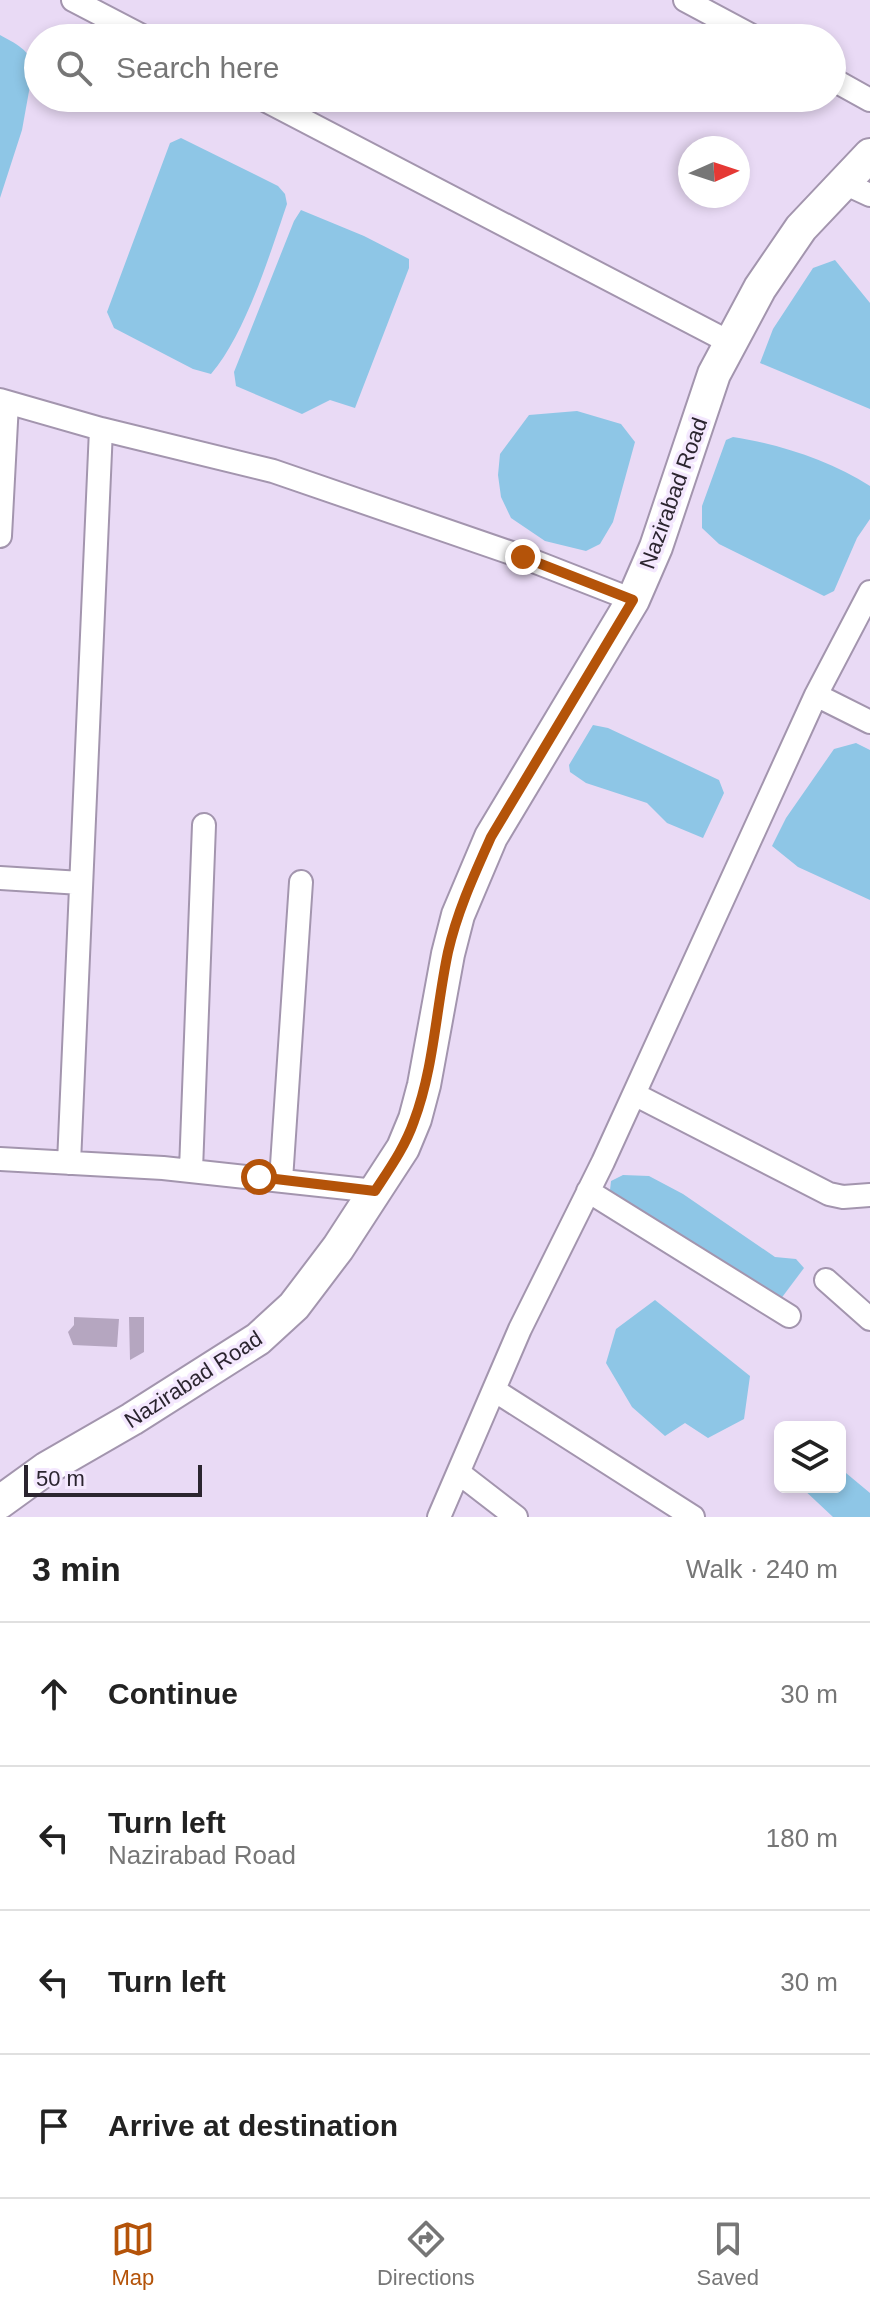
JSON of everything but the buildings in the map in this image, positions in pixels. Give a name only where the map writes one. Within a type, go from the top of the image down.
[{"type":"main road","name":"Nazirabad Road","points":[[0,1502],[47,1468],[258,1339],[294,1306],[338,1248],[403,1148],[415,1119],[458,915],[491,837],[633,600],[656,547],[714,374],[760,288],[801,228],[857,189],[870,155]]},
{"type":"street","points":[[73,0],[119,24]]},
{"type":"street","points":[[685,0],[730,24]]},
{"type":"street","points":[[846,87],[870,100]]},
{"type":"street","points":[[288,112],[731,343]]},
{"type":"street","points":[[0,536],[4,402],[273,471],[523,557],[633,600]]},
{"type":"street","points":[[69,1163],[101,429]]},
{"type":"street","points":[[439,1517],[520,1329],[634,1094],[816,695],[870,592]]},
{"type":"street","points":[[816,695],[870,722]]},
{"type":"street","points":[[191,1170],[204,825]]},
{"type":"street","points":[[0,878],[81,883]]},
{"type":"street","points":[[281,1180],[301,882]]},
{"type":"street","points":[[634,1094],[829,1194],[843,1197],[870,1195]]},
{"type":"street","points":[[0,1159],[191,1170],[375,1191]]},
{"type":"street","points":[[588,1191],[789,1316]]},
{"type":"street","points":[[826,1280],[870,1319]]},
{"type":"street","points":[[494,1390],[693,1517]]},
{"type":"street","points":[[459,1473],[516,1517]]},
{"type":"water","points":[[0,35],[24,50],[25,112],[0,198]]},
{"type":"water","points":[[181,138],[278,186],[285,194],[287,204],[246,316],[211,374],[193,369],[114,328],[107,312],[170,143]]},
{"type":"water","points":[[301,210],[409,259],[409,268],[355,408],[330,400],[302,414],[236,386],[234,372]]},
{"type":"water","points":[[835,260],[870,303],[870,409],[760,363],[773,329],[813,268]]},
{"type":"water","points":[[577,411],[621,424],[635,442],[613,522],[600,544],[586,551],[545,541],[511,518],[501,497],[498,475],[500,454],[529,415]]},
{"type":"water","points":[[733,437],[804,455],[870,486],[870,519],[857,538],[834,591],[824,596],[719,544],[702,528],[702,506],[726,440]]},
{"type":"water","points":[[593,725],[608,728],[719,780],[724,793],[703,838],[667,823],[647,803],[586,783],[570,772],[569,765]]},
{"type":"water","points":[[856,743],[870,750],[870,900],[798,867],[772,846],[786,818],[834,749]]},
{"type":"water","points":[[623,1175],[649,1176],[683,1194],[775,1257],[796,1259],[804,1268],[777,1304],[609,1199],[611,1181]]},
{"type":"water","points":[[655,1300],[750,1376],[744,1419],[708,1438],[685,1423],[665,1436],[632,1407],[606,1363],[616,1329]]},
{"type":"water","points":[[846,1473],[870,1493],[870,1517],[833,1517],[807,1493],[846,1493]]},
{"type":"route","points":[[259,1177],[375,1191],[403,1148],[424,1085],[448,954],[472,878],[491,837],[633,600],[523,557]]}]
